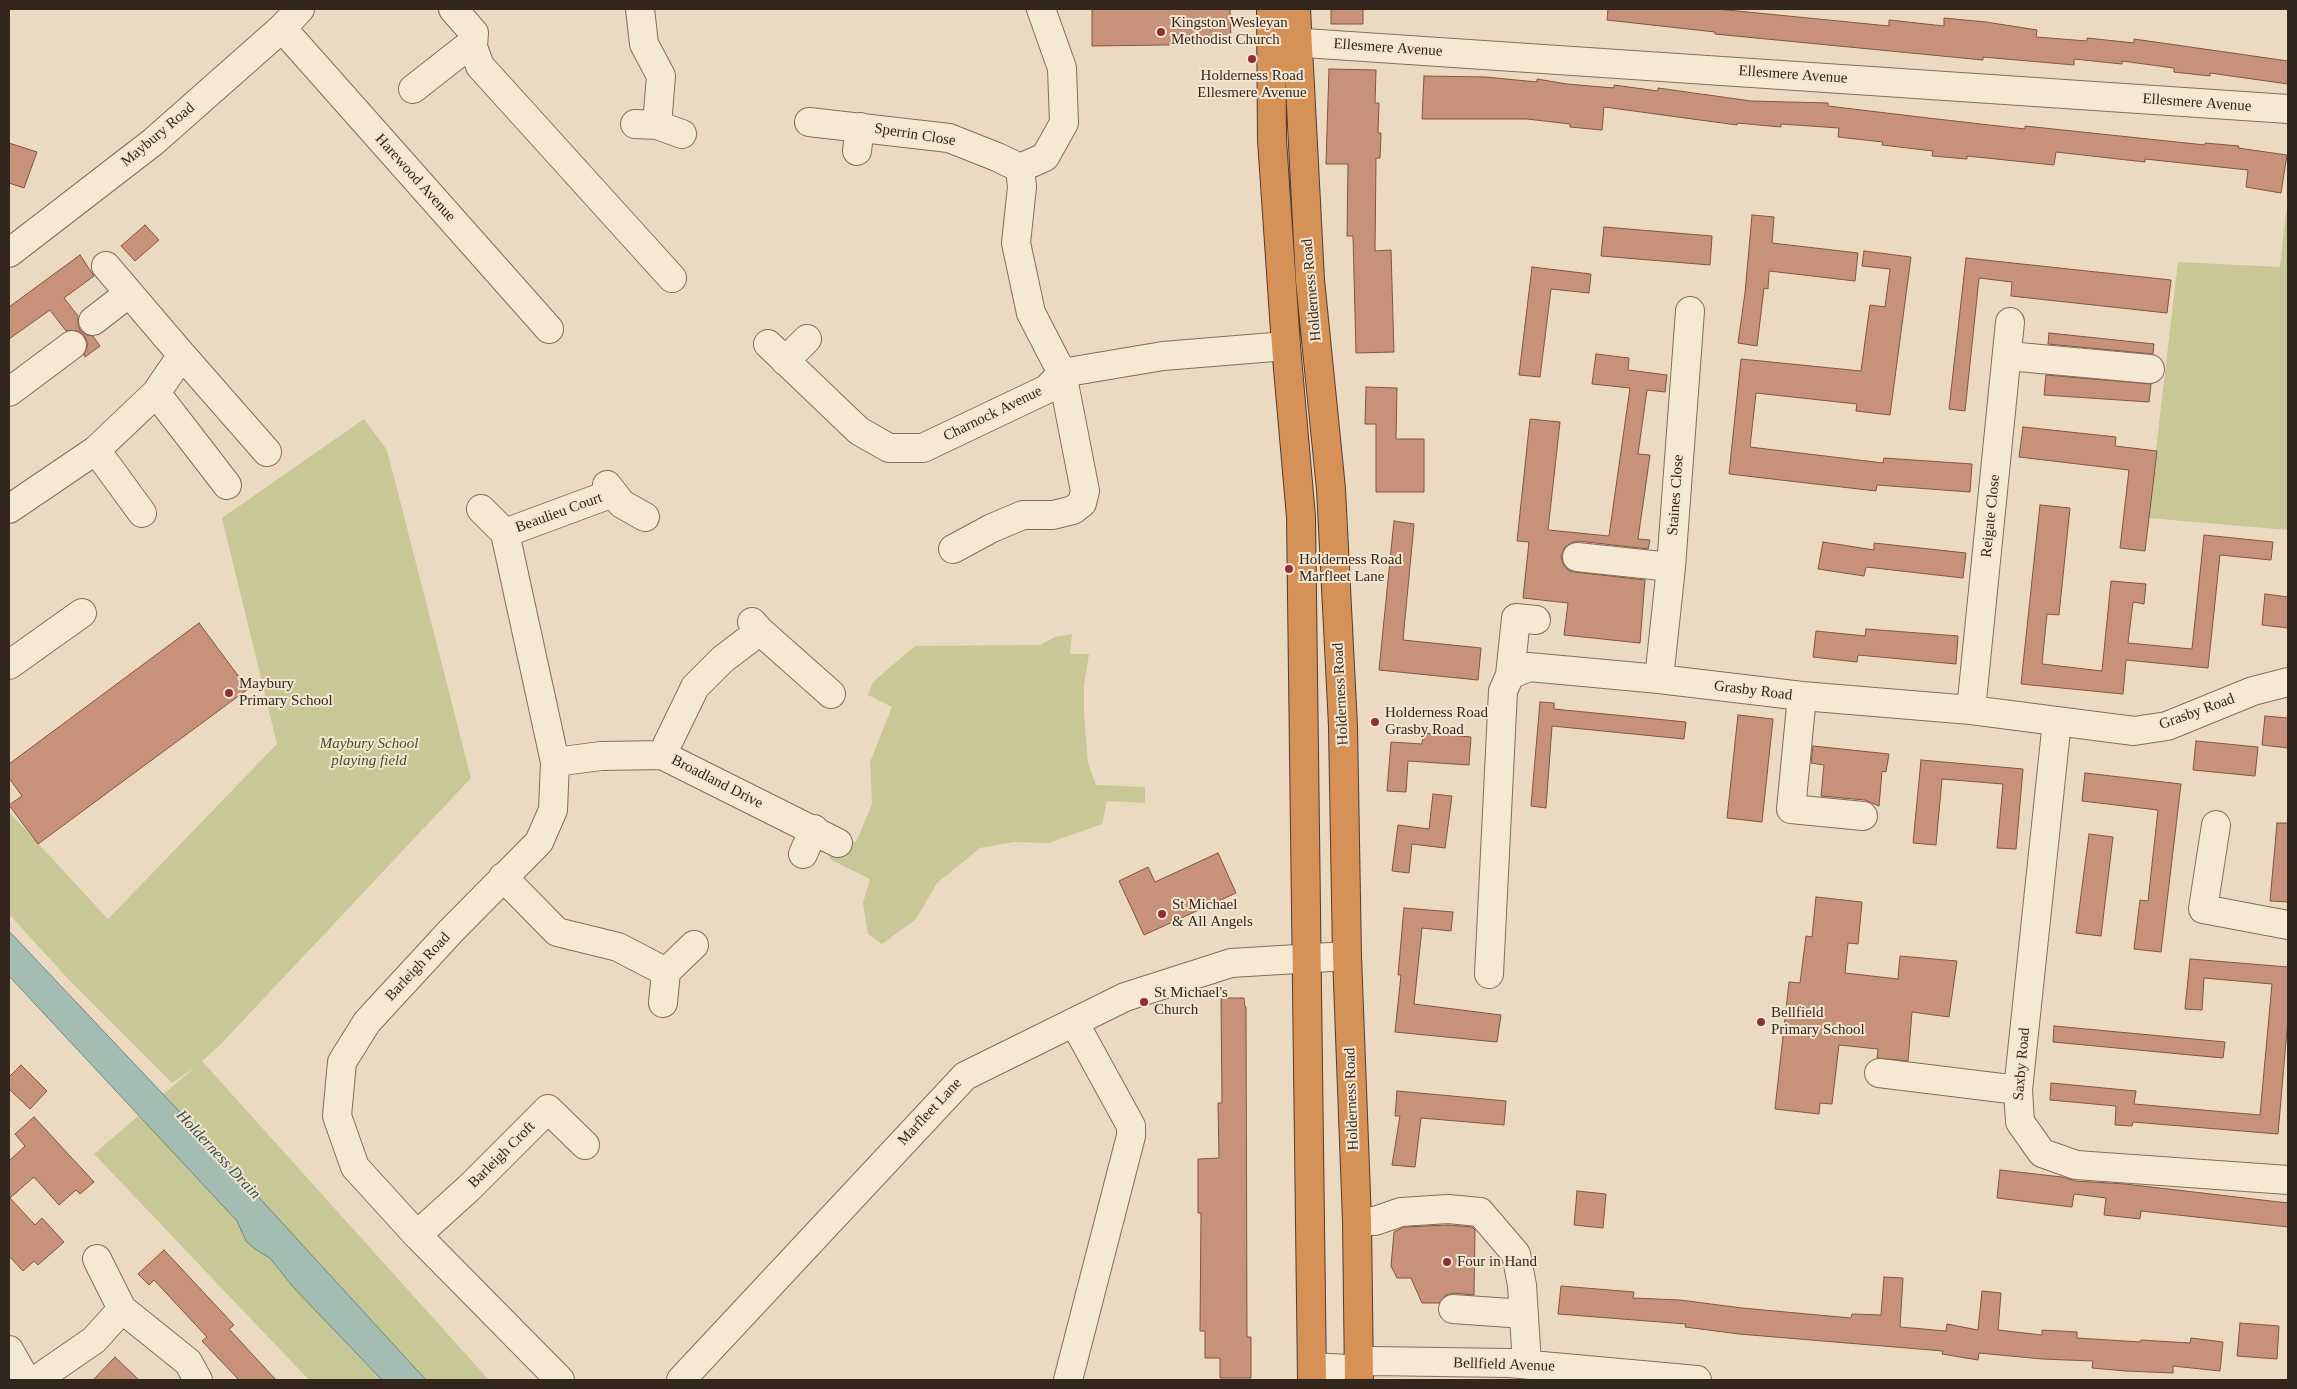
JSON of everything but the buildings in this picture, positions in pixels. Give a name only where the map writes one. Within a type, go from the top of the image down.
[{"type":"highway","name":"Holderness Road","points":[[1271,9],[1284,41],[1331,489],[1343,726],[1347,956],[1357,1221],[1359,1373]]},
{"type":"highway","name":"Holderness Road","points":[[1296,9],[1284,41],[1272,140],[1286,346],[1302,532],[1312,1374]]},
{"type":"street","points":[[453,9],[474,33],[473,47],[480,66],[672,278]]},
{"type":"street","points":[[640,9],[644,44],[660,76],[658,128]]},
{"type":"street","points":[[953,549],[992,528],[1023,515],[1053,514],[1072,510],[1082,503],[1085,491],[1062,373],[1031,313],[1016,243],[1022,187],[1020,168],[1045,157],[1064,123],[1062,68],[1041,9]]},
{"type":"street","name":"Maybury Road","points":[[12,245],[153,142],[291,18]]},
{"type":"street","name":"Harewood Avenue","points":[[291,18],[549,329]]},
{"type":"street","name":"Ellesmere Avenue","points":[[1284,41],[2288,109]]},
{"type":"street","points":[[413,89],[464,49],[473,47]]},
{"type":"street","name":"Sperrin Close","points":[[808,122],[858,139],[949,138],[1020,168]]},
{"type":"street","points":[[106,266],[128,294],[268,452]]},
{"type":"street","points":[[93,321],[128,294]]},
{"type":"street","name":"Staines Close","points":[[1659,679],[1671,567],[1690,311]]},
{"type":"street","name":"Reigate Close","points":[[1971,710],[2010,322]]},
{"type":"street","name":"Charnock Avenue","points":[[807,339],[777,352],[859,432],[889,448],[923,448],[1047,389],[1062,373]]},
{"type":"street","points":[[9,392],[72,345]]},
{"type":"street","points":[[1062,373],[1163,356],[1286,346]]},
{"type":"street","points":[[9,509],[96,450],[156,393],[182,355]]},
{"type":"street","points":[[2008,356],[2150,369]]},
{"type":"street","points":[[156,393],[227,485]]},
{"type":"street","points":[[96,450],[142,513]]},
{"type":"street","name":"Beaulieu Court","points":[[505,533],[610,489],[622,504],[645,517]]},
{"type":"street","points":[[481,508],[505,533]]},
{"type":"street","points":[[1302,532],[1333,530]]},
{"type":"street","name":"Barleigh Road","points":[[505,533],[555,762],[553,810],[539,842],[367,1022],[342,1062],[337,1116],[355,1166],[417,1235],[560,1380]]},
{"type":"street","points":[[1577,557],[1671,567]]},
{"type":"street","points":[[9,665],[82,613]]},
{"type":"street","points":[[1488,974],[1503,691],[1510,675],[1516,618],[1536,620]]},
{"type":"street","points":[[662,755],[695,688],[756,626],[831,694]]},
{"type":"street","name":"Grasby Road","points":[[1510,675],[1529,667],[1659,679],[1802,696],[1971,710],[2134,731],[2167,726],[2253,691],[2288,682]]},
{"type":"street","points":[[1802,696],[1790,809],[1863,816]]},
{"type":"street","name":"Saxby Road","points":[[2057,721],[2018,1090],[2020,1122],[2042,1153],[2076,1165],[2288,1180]]},
{"type":"street","name":"Broadland Drive","points":[[555,762],[601,756],[662,755],[838,843]]},
{"type":"street","points":[[2216,825],[2203,909],[2288,925]]},
{"type":"street","points":[[803,854],[814,830]]},
{"type":"street","points":[[503,878],[556,932],[618,947],[666,972]]},
{"type":"street","points":[[663,1003],[666,972],[694,946]]},
{"type":"street","name":"Marfleet Lane","points":[[681,1380],[965,1076],[1125,997],[1231,963],[1347,956]]},
{"type":"street","points":[[1068,1380],[1131,1136],[1131,1126],[1074,1022]]},
{"type":"street","points":[[1879,1073],[2018,1090]]},
{"type":"street","name":"Barleigh Croft","points":[[417,1235],[469,1188],[548,1109],[585,1145]]},
{"type":"street","points":[[1357,1221],[1375,1221],[1401,1212],[1448,1209],[1480,1212],[1516,1254],[1522,1285],[1524,1314],[1515,1369]]},
{"type":"street","points":[[97,1259],[122,1309],[188,1362],[198,1380]]},
{"type":"street","points":[[36,1380],[94,1340],[122,1309]]},
{"type":"street","points":[[1453,1309],[1524,1314]]},
{"type":"street","points":[[9,1350],[26,1380]]},
{"type":"street","name":"Bellfield Avenue","points":[[1312,1374],[1347,1369],[1359,1373],[1372,1362],[1697,1380]]},
{"type":"green space","points":[[2286,211],[2288,212],[2288,530],[2148,518],[2178,262],[2280,267]]},
{"type":"green space","name":"Maybury School playing field","points":[[364,419],[387,450],[471,778],[220,1045],[202,1061],[489,1380],[309,1380],[94,1154],[195,1067],[172,1083],[70,981],[9,914],[9,812],[108,919],[277,744],[222,518]]},
{"type":"green space","points":[[1072,634],[1070,654],[1089,654],[1084,685],[1084,713],[1088,763],[1096,785],[1145,787],[1145,803],[1107,801],[1102,824],[1049,843],[1014,842],[980,848],[937,883],[916,919],[882,944],[868,934],[863,903],[870,879],[829,859],[836,838],[856,842],[872,804],[870,762],[892,707],[868,695],[873,682],[915,646],[1040,645],[1055,637]]},
{"type":"water","name":"Holderness Drain","points":[[9,931],[211,1145],[426,1380],[382,1380],[293,1287],[270,1258],[246,1241],[237,1221],[9,976]]},
{"type":"place","name":"Kingston Wesleyan Methodist Church","points":[[1161,32]]},
{"type":"place","name":"Holderness Road Ellesmere Avenue","points":[[1252,59]]},
{"type":"place","name":"Holderness Road Marfleet Lane","points":[[1289,569]]},
{"type":"place","name":"Maybury Primary School","points":[[229,693]]},
{"type":"place","name":"Holderness Road Grasby Road","points":[[1375,722]]},
{"type":"place","name":"St Michael & All Angels","points":[[1162,914]]},
{"type":"place","name":"St Michael's Church","points":[[1144,1002]]},
{"type":"place","name":"Bellfield Primary School","points":[[1761,1022]]},
{"type":"place","name":"Four in Hand","points":[[1447,1262]]}]
